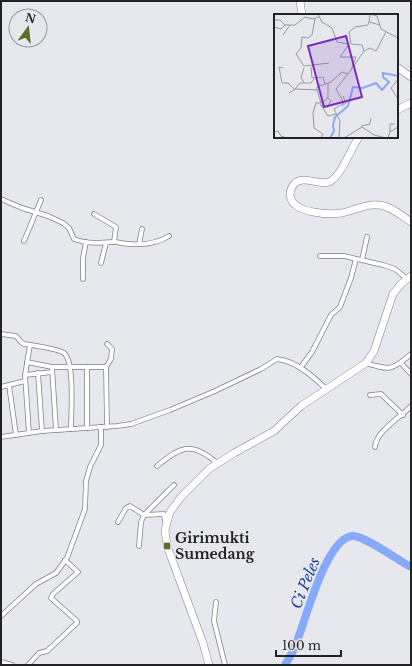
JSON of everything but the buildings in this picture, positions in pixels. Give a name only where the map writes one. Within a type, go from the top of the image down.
[{"type":"main road","points":[[300,1],[302,14]]},
{"type":"main road","points":[[398,68],[411,77]]},
{"type":"main road","points":[[398,109],[411,102]]},
{"type":"main road","points":[[359,138],[335,178],[324,183],[298,181],[291,189],[290,195],[292,201],[298,207],[304,209],[332,214],[342,213],[372,205],[382,205],[394,210],[411,222]]},
{"type":"main road","points":[[209,665],[203,643],[167,546],[165,535],[166,524],[170,512],[177,502],[209,469],[249,444],[274,431],[299,407],[366,363],[374,351],[393,294],[397,287],[409,278]]},
{"type":"street","points":[[1,199],[63,223],[69,228],[74,239],[86,242],[139,244],[161,241],[169,236]]},
{"type":"street","points":[[24,240],[41,200]]},
{"type":"street","points":[[94,214],[116,227],[114,242]]},
{"type":"street","points":[[139,244],[142,229]]},
{"type":"street","points":[[362,260],[367,237]]},
{"type":"street","points":[[83,279],[83,258],[86,242]]},
{"type":"street","points":[[101,262],[106,243]]},
{"type":"street","points":[[320,256],[344,256],[395,268],[409,278]]},
{"type":"street","points":[[301,367],[312,352],[331,315],[340,307],[351,278],[356,259]]},
{"type":"street","points":[[1,334],[16,336],[22,344],[60,351],[68,357],[71,368],[71,429]]},
{"type":"street","points":[[107,344],[111,347],[112,356],[106,367],[107,427]]},
{"type":"street","points":[[29,433],[25,375],[30,345]]},
{"type":"street","points":[[366,363],[392,368],[396,367],[411,354]]},
{"type":"street","points":[[1,437],[42,431],[131,424],[170,410],[261,369],[276,359],[280,359],[301,367],[326,389]]},
{"type":"street","points":[[27,362],[52,367],[106,367]]},
{"type":"street","points":[[401,363],[411,374]]},
{"type":"street","points":[[52,367],[56,430]]},
{"type":"street","points":[[87,367],[87,428]]},
{"type":"street","points":[[25,375],[52,372]]},
{"type":"street","points":[[38,373],[42,431]]},
{"type":"street","points":[[1,387],[25,381]]},
{"type":"street","points":[[9,385],[16,435]]},
{"type":"street","points":[[370,396],[381,394],[404,415]]},
{"type":"street","points":[[375,447],[376,440],[379,435],[404,415],[411,406]]},
{"type":"street","points":[[1,616],[36,584],[56,573],[65,560],[80,526],[85,509],[86,481],[90,467],[101,444],[101,427]]},
{"type":"street","points":[[157,466],[176,452],[188,448],[203,452],[217,463]]},
{"type":"street","points":[[139,546],[144,515],[174,486]]},
{"type":"street","points":[[118,522],[127,507],[132,507],[144,515],[164,514],[166,524]]},
{"type":"street","points":[[28,665],[39,653],[47,651],[77,623],[77,621],[51,598],[53,594],[78,572],[65,560]]},
{"type":"street","points":[[216,602],[214,621],[225,665]]},
{"type":"street","points":[[2,663],[12,665]]},
{"type":"waterway","name":"Ci Peles","points":[[285,665],[292,654],[325,566],[333,551],[342,541],[352,536],[365,540],[411,567]]},
{"type":"place","name":"Girimukti Sumedang","points":[[167,546]]}]
